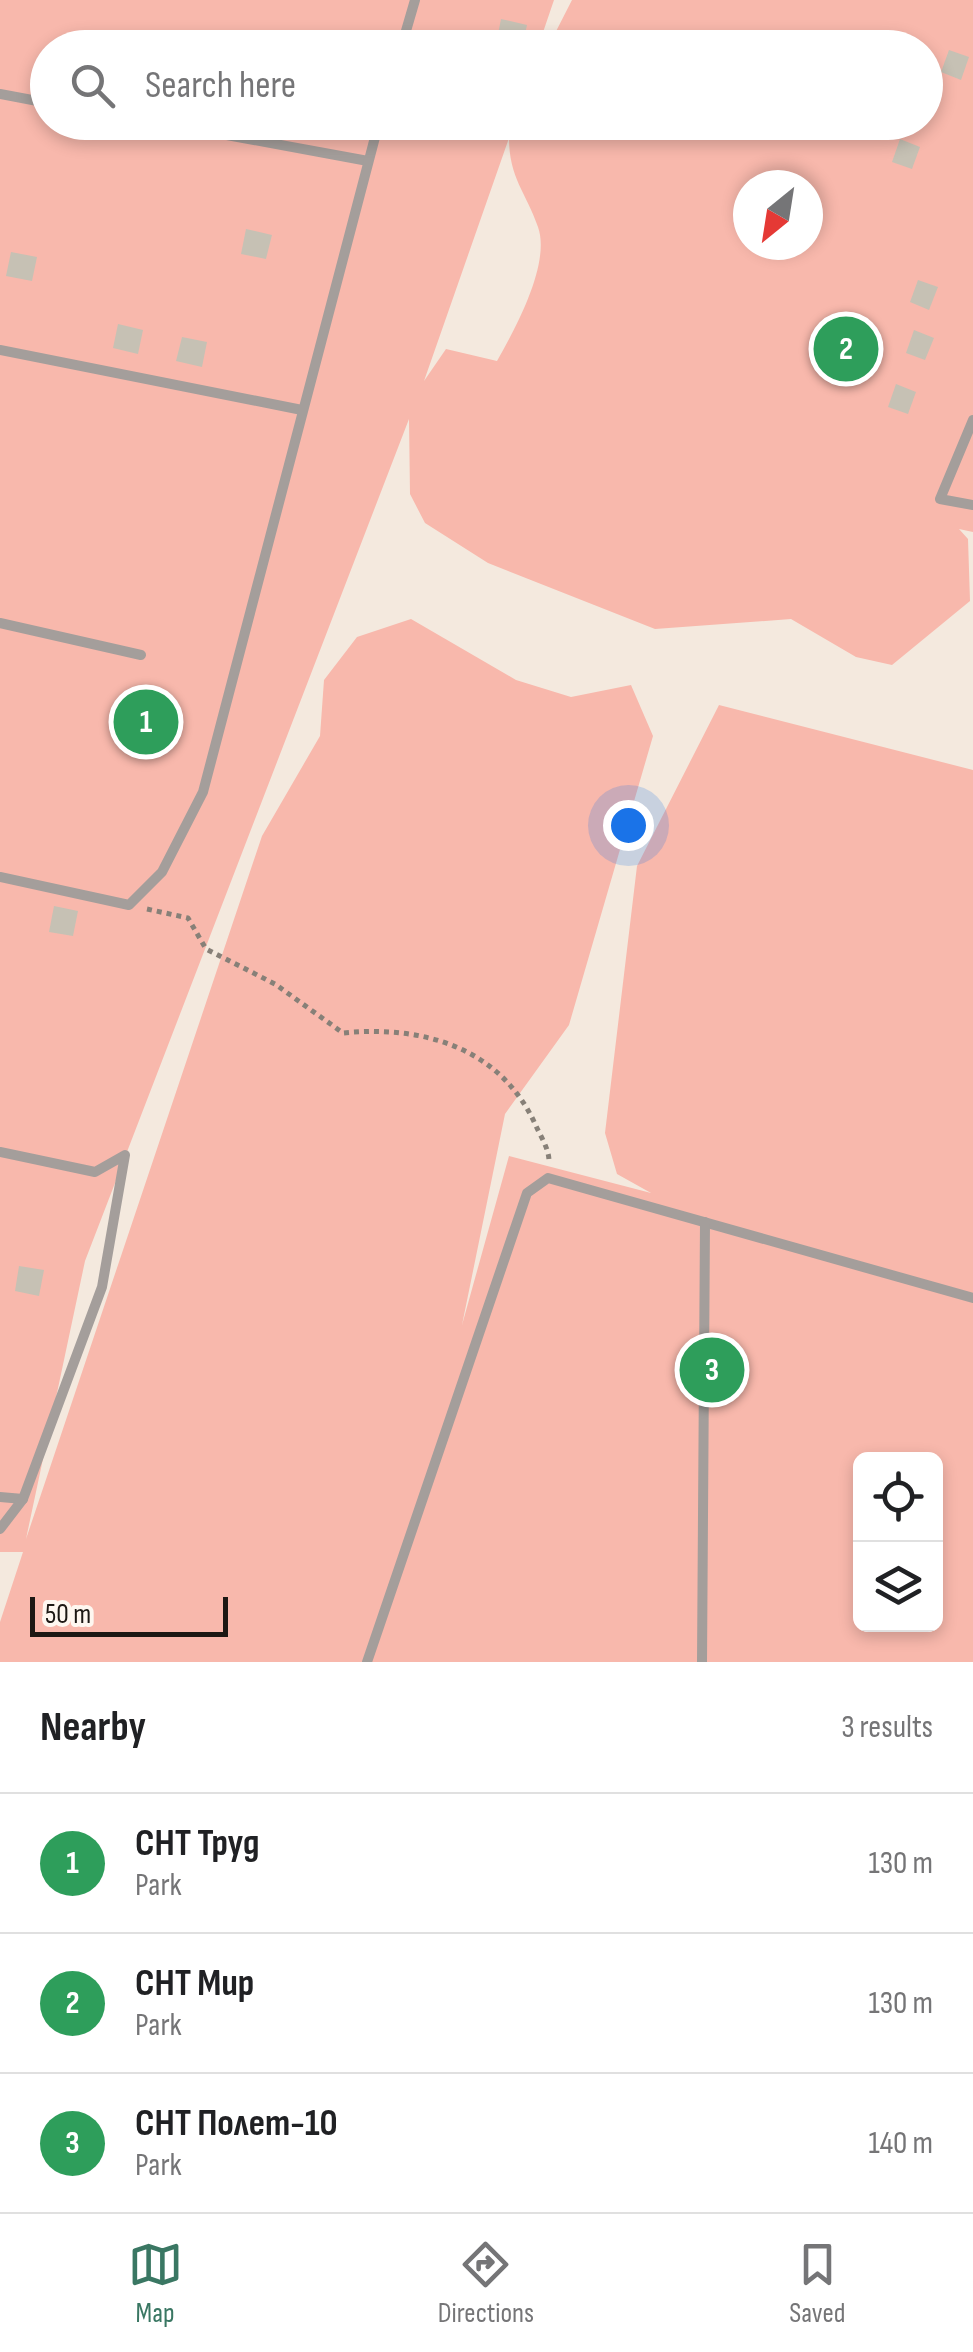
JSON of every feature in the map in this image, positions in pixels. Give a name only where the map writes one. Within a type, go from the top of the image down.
[{"type":"lane","points":[[406,30],[415,0]]},
{"type":"lane","points":[[0,94],[30,100]]},
{"type":"lane","points":[[254,140],[368,161]]},
{"type":"lane","points":[[0,877],[130,905],[162,872],[203,792],[374,140]]},
{"type":"lane","points":[[0,350],[302,410]]},
{"type":"lane","points":[[973,420],[940,499],[973,505]]},
{"type":"lane","points":[[0,623],[141,655]]},
{"type":"lane","points":[[0,1152],[96,1172],[126,1154],[102,1287],[22,1499],[0,1530]]},
{"type":"lane","points":[[367,1662],[527,1193],[548,1178],[973,1298]]},
{"type":"lane","points":[[702,1662],[705,1222]]},
{"type":"lane","points":[[0,1498],[22,1499]]},
{"type":"path","points":[[130,905],[188,918],[206,948],[275,984],[343,1033],[388,1028],[445,1040],[486,1062],[527,1106],[550,1155],[548,1178]]},
{"type":"shaded area","points":[[0,0],[554,0],[544,30],[30,30],[30,140],[508,140],[424,381],[446,349],[497,361],[529,296],[541,242],[515,175],[509,140],[943,140],[943,30],[557,30],[572,0],[973,0],[973,532],[959,529],[968,539],[970,601],[892,665],[856,657],[791,619],[655,629],[488,563],[425,523],[410,494],[409,419],[85,1261],[26,1539],[262,836],[320,736],[324,680],[357,637],[411,619],[516,680],[571,697],[631,685],[653,736],[569,1025],[505,1114],[462,1325],[509,1156],[651,1193],[617,1174],[605,1133],[637,866],[719,705],[973,770],[973,1662],[0,1662],[0,1622],[23,1552],[0,1552]]},
{"type":"building","points":[[501,19],[527,25],[526,30],[499,30]]},
{"type":"building","points":[[949,50],[969,57],[961,80],[943,73]]},
{"type":"building","points":[[900,140],[920,147],[912,169],[892,162]]},
{"type":"building","points":[[246,229],[272,235],[266,259],[241,254]]},
{"type":"building","points":[[11,252],[37,257],[32,281],[6,276]]},
{"type":"building","points":[[918,280],[938,287],[929,310],[910,302]]},
{"type":"building","points":[[118,324],[143,330],[138,354],[113,348]]},
{"type":"building","points":[[914,330],[934,338],[925,360],[906,353]]},
{"type":"building","points":[[182,337],[207,342],[202,367],[176,361]]},
{"type":"building","points":[[896,384],[916,392],[908,414],[888,407]]},
{"type":"building","points":[[54,906],[78,911],[73,936],[49,932]]},
{"type":"building","points":[[19,1266],[44,1270],[39,1296],[15,1291]]},
{"type":"place","name":"СНТ Мир","points":[[846,349]]},
{"type":"place","name":"СНТ Труд","points":[[146,722]]},
{"type":"place","name":"СНТ Полет-10","points":[[712,1370]]}]
